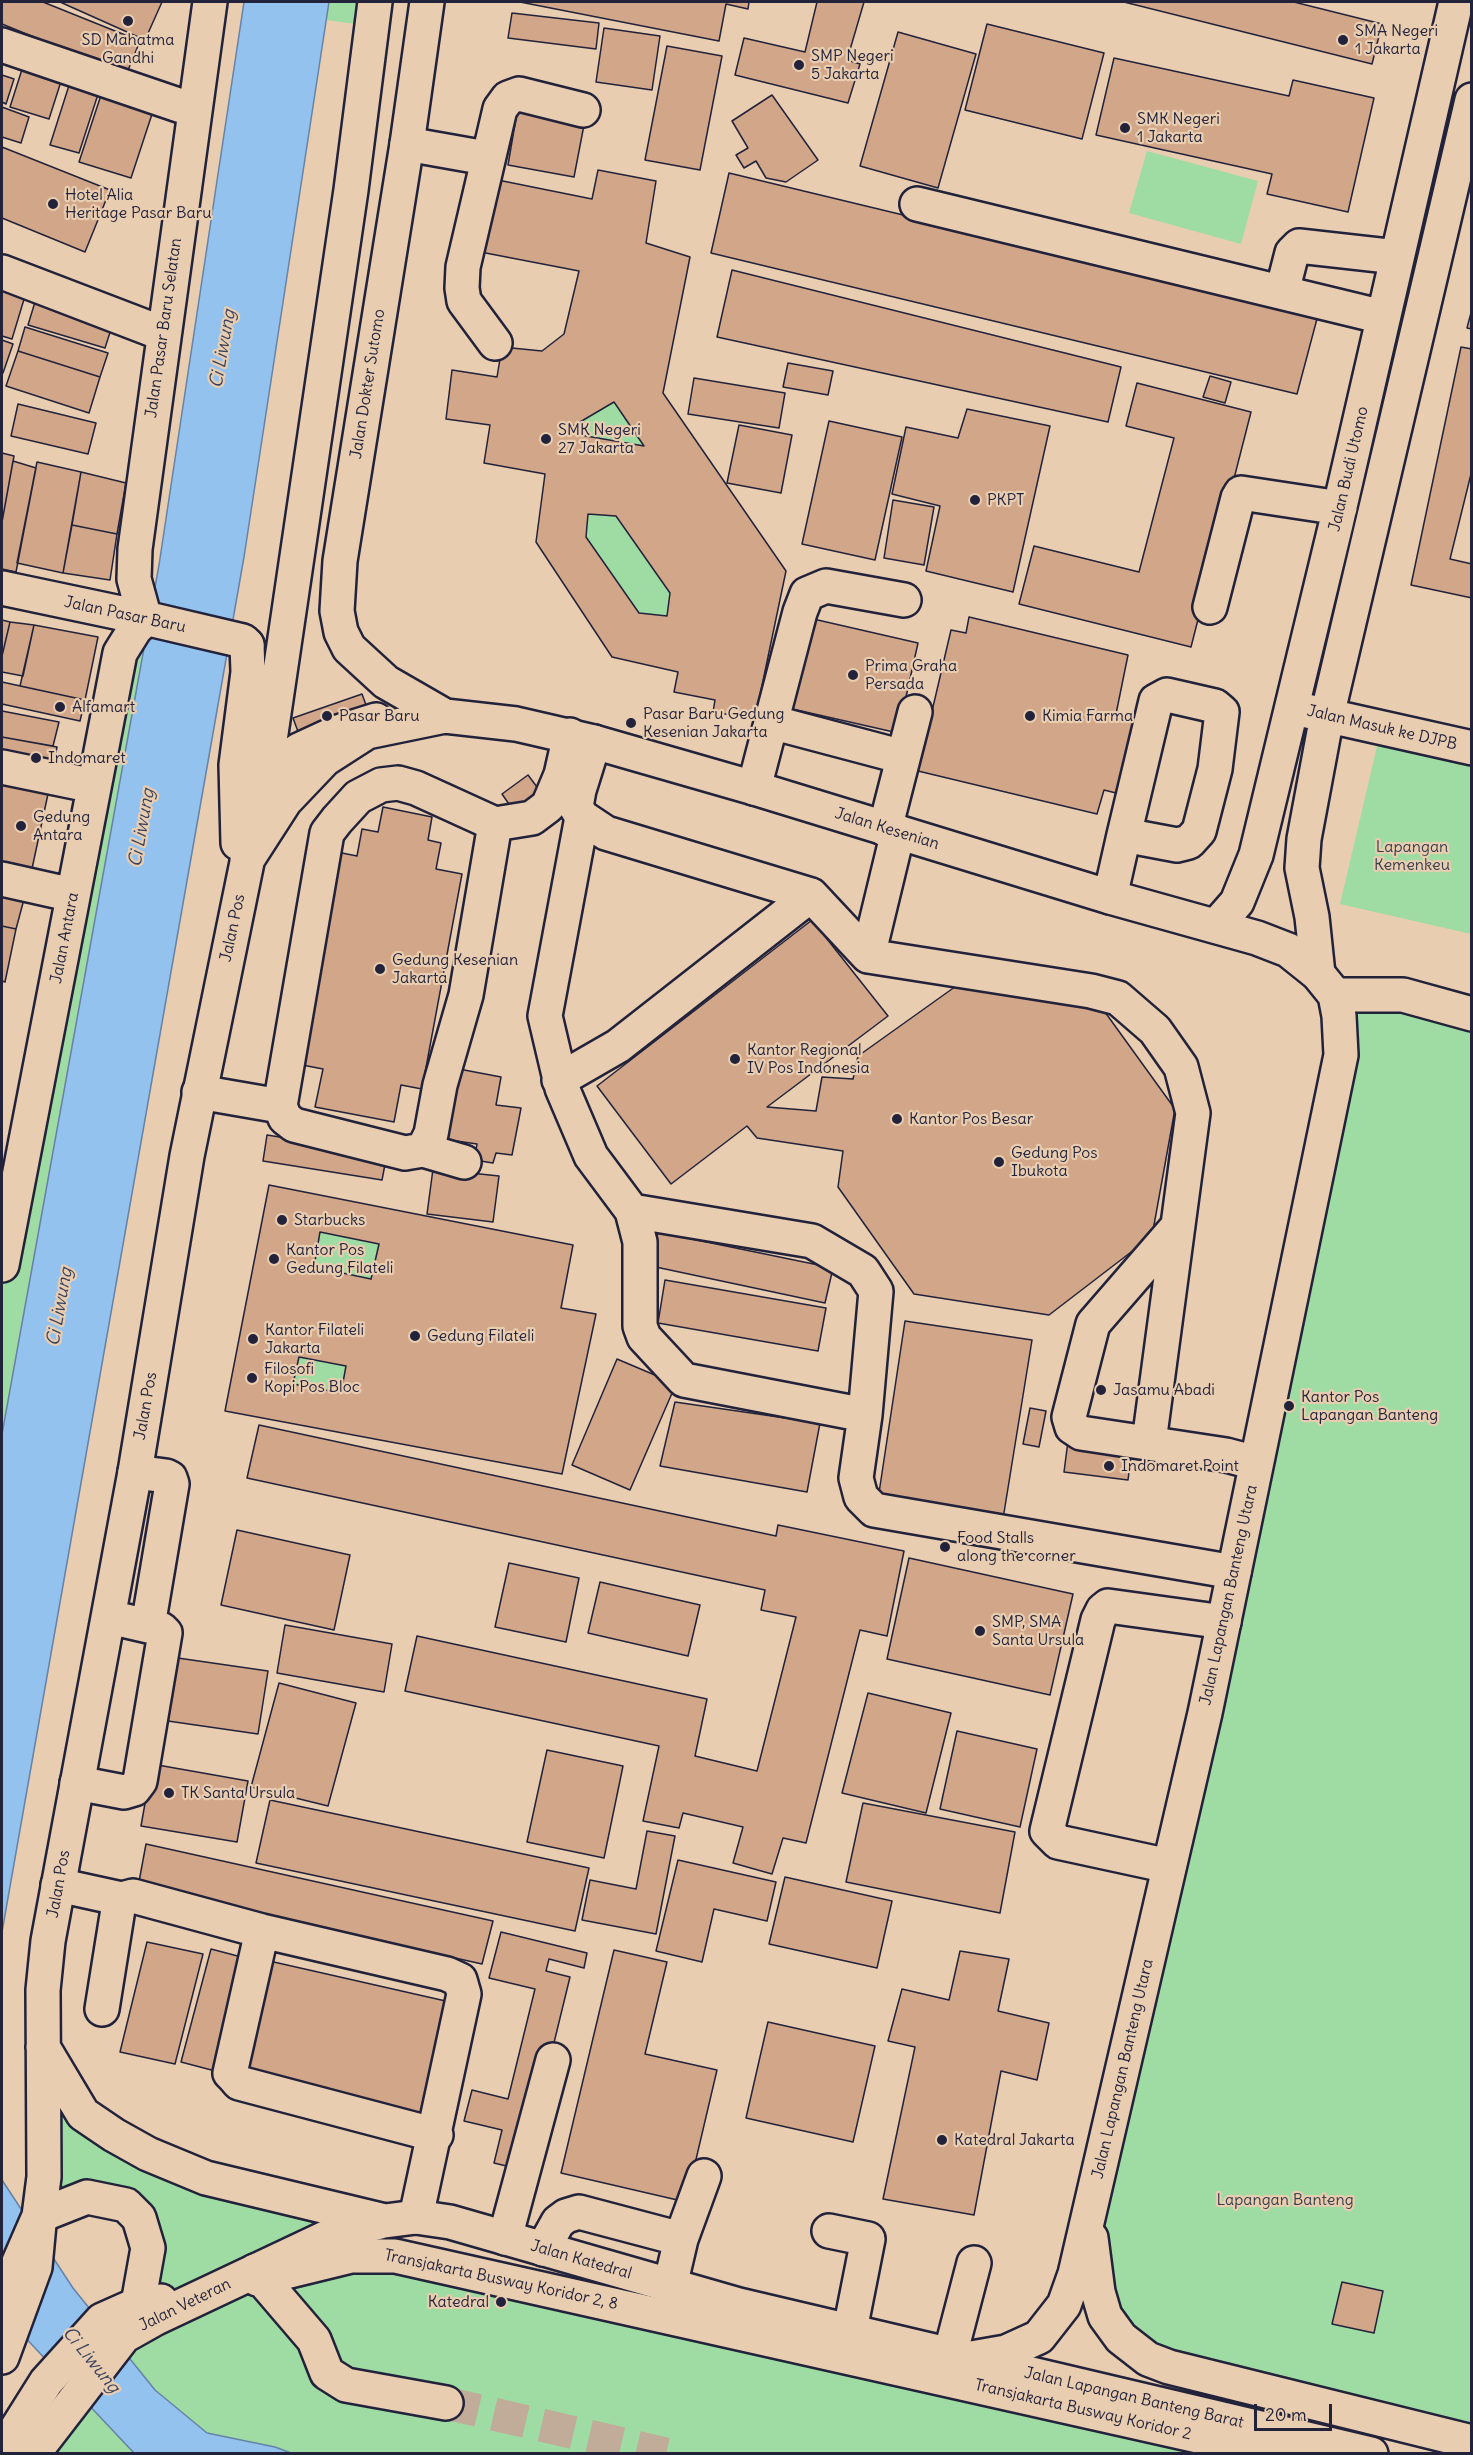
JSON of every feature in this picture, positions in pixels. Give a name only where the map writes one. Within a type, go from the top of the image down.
[{"type":"main road","name":"Jalan Pasar Baru Selatan","points":[[147,619],[134,579],[135,549],[210,2]]},
{"type":"main road","name":"Jalan Pos","points":[[39,2223],[44,2177],[43,1990],[58,1885],[135,1472],[200,1092],[266,774],[289,599],[351,190],[375,2]]},
{"type":"main road","name":"Jalan Dokter Sutomo","points":[[427,2],[407,144],[340,561],[337,611],[340,632],[349,648],[386,682],[445,716]]},
{"type":"main road","name":"Jalan Budi Utomo","points":[[1216,926],[1237,902],[1256,855],[1340,508],[1456,2]]},
{"type":"main road","points":[[2,45],[194,110]]},
{"type":"main road","points":[[495,342],[464,301],[462,288],[463,267],[486,158],[500,109],[508,98],[519,94],[583,110]]},
{"type":"main road","points":[[1472,100],[1326,716],[1304,839],[1302,868],[1327,985],[1403,995],[1472,1014]]},
{"type":"main road","points":[[407,144],[486,158]]},
{"type":"main road","points":[[918,204],[1383,317]]},
{"type":"main road","points":[[1282,292],[1292,254],[1299,246],[1397,257]]},
{"type":"main road","points":[[2,272],[164,334]]},
{"type":"main road","points":[[1210,607],[1241,493],[1340,508]]},
{"type":"main road","points":[[754,788],[800,612],[807,594],[826,586],[904,600]]},
{"type":"main road","name":"Jalan Pasar Baru","points":[[2,588],[242,642],[248,672],[236,765],[237,835],[245,871]]},
{"type":"main road","name":"Jalan Antara","points":[[2,1257],[120,653],[135,629],[147,619]]},
{"type":"main road","name":"Jalan Masuk ke DJPB","points":[[1292,707],[1472,748]]},
{"type":"main road","points":[[867,956],[903,757],[915,712]]},
{"type":"main road","points":[[266,774],[300,750],[371,720],[445,716]]},
{"type":"main road","points":[[245,871],[285,801],[325,759],[367,732],[445,716]]},
{"type":"main road","name":"Jalan Kesenian","points":[[445,716],[516,724],[582,738],[1110,897],[1216,926],[1288,950],[1327,985]]},
{"type":"main road","points":[[771,722],[903,757]]},
{"type":"main road","points":[[582,738],[576,807],[582,817],[606,833],[811,895],[867,956],[1091,991],[1118,998],[1155,1030],[1181,1067],[1193,1113],[1149,1442]]},
{"type":"main road","points":[[464,1162],[423,1150],[405,1152],[294,1125],[285,1118],[280,1107],[327,833],[358,797],[381,785],[398,783],[416,788],[495,824],[532,818],[548,806],[561,775],[582,738]]},
{"type":"main road","points":[[2,767],[94,786]]},
{"type":"main road","points":[[582,817],[545,1016],[560,1080],[591,1156],[632,1211],[640,1242],[640,1326],[651,1347],[684,1380],[866,1415]]},
{"type":"main road","points":[[423,1150],[431,1134],[440,1085],[466,995],[495,824]]},
{"type":"main road","points":[[1110,897],[1124,835]]},
{"type":"main road","points":[[2,879],[74,895]]},
{"type":"main road","points":[[560,1080],[618,1046],[811,895]]},
{"type":"main road","name":"Jalan Lapangan Banteng Utara","points":[[1089,2218],[1224,1622],[1341,1055],[1339,1016],[1327,985]]},
{"type":"main road","points":[[200,1092],[280,1107]]},
{"type":"main road","points":[[632,1211],[812,1241],[863,1271],[876,1291],[866,1415],[856,1478],[861,1497],[874,1510],[1234,1572]]},
{"type":"main road","points":[[1178,1226],[1093,1324],[1069,1417],[1072,1426],[1081,1433],[1149,1442],[1256,1463]]},
{"type":"main road","points":[[135,1472],[166,1476],[170,1478],[172,1484],[148,1626]]},
{"type":"main road","points":[[1169,1866],[1058,1842],[1047,1831],[1098,1620],[1103,1610],[1108,1606],[1224,1622]]},
{"type":"main road","points":[[77,1784],[123,1792],[134,1789],[140,1781],[165,1633],[161,1629],[109,1617]]},
{"type":"main road","points":[[58,1885],[122,1899],[133,1896],[262,1930],[447,1974],[460,1980],[464,1994],[436,2135],[400,2219]]},
{"type":"main road","points":[[102,2009],[122,1899]]},
{"type":"main road","points":[[262,1930],[230,2073],[232,2076],[239,2083],[436,2135]]},
{"type":"main road","name":"Jalan Katedral","points":[[42,2046],[83,2114],[148,2154],[206,2178],[400,2219],[450,2222],[670,2286],[958,2357],[1006,2352],[1039,2337],[1064,2306],[1075,2274],[1089,2218]]},
{"type":"main road","points":[[505,2238],[553,2060]]},
{"type":"main road","points":[[670,2286],[681,2239],[704,2176]]},
{"type":"main road","points":[[2,2301],[39,2223],[87,2197],[126,2205],[139,2218],[148,2248],[138,2304],[115,2332],[46,2382],[2,2451]]},
{"type":"main road","points":[[543,2248],[558,2222],[566,2216],[579,2212],[681,2239]]},
{"type":"main road","points":[[1089,2218],[1093,2262],[1106,2316],[1121,2338],[1148,2359],[1169,2367],[1472,2442]]},
{"type":"main road","name":"Jalan Veteran","points":[[33,2454],[67,2408],[115,2332],[257,2274],[334,2234],[400,2219]]},
{"type":"main road","points":[[6,2346],[35,2267],[39,2223]]},
{"type":"main road","points":[[829,2231],[868,2239],[861,2333],[924,2374],[958,2357],[974,2263]]},
{"type":"main road","name":"Transjakarta Busway Koridor 2, 8","points":[[257,2274],[351,2256],[395,2256],[924,2374]]},
{"type":"main road","points":[[257,2274],[314,2340],[327,2373],[346,2385],[446,2403]]},
{"type":"main road","points":[[138,2304],[205,2296]]},
{"type":"main road","name":"Jalan Lapangan Banteng Barat","points":[[958,2357],[1371,2454]]},
{"type":"main road","name":"Transjakarta Busway Koridor 2","points":[[924,2374],[1278,2454]]},
{"type":"green space","points":[[329,2],[375,2],[371,26],[326,20]]},
{"type":"green space","points":[[1147,151],[1258,181],[1241,244],[1129,213]]},
{"type":"green space","points":[[614,402],[644,446],[563,432]]},
{"type":"green space","points":[[588,514],[616,516],[670,593],[667,616],[639,613],[586,537]]},
{"type":"green space","points":[[145,619],[141,662],[2,1433],[2,1274],[120,653]]},
{"type":"green space","name":"Lapangan Kemenkeu","points":[[1378,742],[1471,763],[1471,934],[1340,904]]},
{"type":"green space","name":"Lapangan Banteng","points":[[1335,995],[1471,1014],[1471,2442],[1135,2349],[1092,2257],[1256,1463]]},
{"type":"green space","points":[[320,1232],[379,1244],[371,1279],[314,1267]]},
{"type":"green space","points":[[299,1357],[346,1366],[341,1393],[293,1384]]},
{"type":"green space","points":[[42,2046],[114,2135],[385,2221],[351,2256],[1276,2453],[291,2453],[275,2447],[207,2433],[155,2390],[117,2345],[138,2304],[127,2205],[39,2216]]},
{"type":"green space","points":[[78,2394],[134,2453],[33,2454]]},
{"type":"water","name":"Ci Liwung","points":[[244,2],[329,2],[244,557],[2,1932],[2,1434],[159,565]]},
{"type":"water","name":"Ci Liwung","points":[[2,2180],[73,2288],[155,2390],[207,2433],[275,2447],[291,2453],[134,2453],[2,2313]]},
{"type":"building","points":[[2,2],[43,2],[140,41],[126,75],[2,24]]},
{"type":"building","name":"SD Mahatma Gandhi","points":[[60,2],[162,2],[145,40]]},
{"type":"building","points":[[520,2],[749,2],[748,9],[726,4],[719,41]]},
{"type":"building","points":[[817,2],[864,2],[847,60],[860,64],[848,103],[735,75],[744,38],[805,52]]},
{"type":"building","points":[[1124,2],[1294,2],[1382,24],[1372,64]]},
{"type":"building","points":[[512,13],[599,23],[596,49],[508,38]]},
{"type":"building","points":[[987,24],[1104,53],[1082,139],[965,110]]},
{"type":"building","points":[[604,28],[660,36],[652,90],[596,82]]},
{"type":"building","points":[[898,32],[976,54],[938,188],[860,166]]},
{"type":"building","points":[[667,46],[722,56],[700,170],[645,160]]},
{"type":"building","points":[[1114,58],[1289,96],[1293,80],[1374,98],[1348,212],[1267,194],[1272,174],[1096,135]]},
{"type":"building","points":[[25,60],[64,72],[49,119],[10,107]]},
{"type":"building","points":[[2,75],[14,79],[6,104],[2,102]]},
{"type":"building","points":[[72,76],[101,85],[79,153],[50,145]]},
{"type":"building","points":[[103,89],[155,105],[131,178],[79,162]]},
{"type":"building","points":[[772,95],[818,160],[786,182],[766,178],[756,161],[744,168],[736,155],[748,148],[732,121]]},
{"type":"building","points":[[2,107],[29,117],[21,143],[2,137]]},
{"type":"building","points":[[517,112],[584,125],[574,177],[508,165]]},
{"type":"building","name":"Hotel Alia Heritage Pasar Baru","points":[[2,147],[110,190],[85,252],[2,218]]},
{"type":"building","name":"SMK Negeri 27 Jakarta","points":[[598,170],[656,181],[646,243],[690,257],[663,393],[786,571],[755,719],[713,712],[715,700],[674,692],[678,672],[612,657],[536,542],[545,474],[484,463],[490,425],[446,419],[452,370],[497,377],[502,347],[542,351],[564,334],[579,271],[470,250],[483,177],[592,199]],"holes":[[[614,402],[644,446],[563,432]],[[588,514],[616,516],[670,593],[667,616],[639,613],[586,537]]]},
{"type":"building","points":[[729,173],[1318,315],[1297,394],[711,253]]},
{"type":"building","points":[[732,270],[1121,367],[1108,422],[717,337]]},
{"type":"building","points":[[2,289],[25,296],[12,339],[2,336]]},
{"type":"building","points":[[35,302],[112,326],[105,348],[28,325]]},
{"type":"building","points":[[1472,309],[1472,329],[1467,328]]},
{"type":"building","points":[[25,327],[108,353],[100,377],[18,351]]},
{"type":"building","points":[[2,340],[13,344],[3,373],[2,373]]},
{"type":"building","points":[[1461,347],[1472,349],[1472,470],[1450,559],[1472,564],[1472,598],[1411,585]]},
{"type":"building","points":[[18,351],[100,377],[89,413],[6,386]]},
{"type":"building","points":[[788,363],[833,371],[828,395],[783,387]]},
{"type":"building","points":[[1210,376],[1231,382],[1225,403],[1203,397]]},
{"type":"building","points":[[694,378],[785,393],[779,428],[688,414]]},
{"type":"building","points":[[1137,383],[1251,412],[1191,647],[1019,604],[1034,546],[1139,572],[1174,438],[1126,426]]},
{"type":"building","points":[[18,404],[96,423],[88,454],[11,436]]},
{"type":"building","name":"PKPT","points":[[967,409],[1050,426],[1013,592],[926,571],[940,506],[892,494],[906,427],[958,438]]},
{"type":"building","points":[[829,421],[902,437],[875,560],[802,544]]},
{"type":"building","points":[[739,425],[792,435],[781,493],[727,483]]},
{"type":"building","points":[[2,453],[14,456],[2,522]]},
{"type":"building","points":[[13,461],[36,468],[16,572],[2,569],[2,522]]},
{"type":"building","points":[[37,462],[81,472],[63,573],[17,563]]},
{"type":"building","points":[[81,472],[126,483],[117,534],[72,525]]},
{"type":"building","points":[[893,500],[934,507],[924,565],[884,558]]},
{"type":"building","points":[[72,525],[117,534],[110,580],[63,573]]},
{"type":"building","name":"Kimia Farma","points":[[969,617],[1128,655],[1116,714],[1142,719],[1124,795],[1104,790],[1097,814],[918,771],[951,630],[966,633]]},
{"type":"building","name":"Prima Graha Persada","points":[[809,618],[918,643],[898,733],[788,708]]},
{"type":"building","points":[[2,620],[10,622],[2,656]]},
{"type":"building","points":[[10,622],[34,625],[23,676],[2,672],[2,656]]},
{"type":"building","points":[[34,625],[98,637],[85,700],[20,686]]},
{"type":"building","points":[[2,682],[85,700],[80,721],[2,704]]},
{"type":"building","name":"Pasar Baru","points":[[362,694],[369,713],[300,737],[293,718]]},
{"type":"building","points":[[2,711],[59,722],[53,746],[2,737]]},
{"type":"building","points":[[2,737],[57,747],[52,773],[2,763]]},
{"type":"building","name":"Gedung Antara","points":[[2,770],[51,780],[30,878],[2,872]]},
{"type":"building","points":[[528,775],[540,791],[513,810],[502,794]]},
{"type":"building","name":"Gedung Kesenian Jakarta","points":[[383,807],[432,817],[428,840],[441,843],[436,869],[462,874],[422,1089],[401,1085],[394,1122],[315,1107],[323,1069],[297,1064],[337,852],[357,856],[362,829],[378,832]]},
{"type":"building","points":[[2,882],[27,888],[16,929],[2,926]]},
{"type":"building","name":"Kantor Pos Besar","points":[[812,920],[888,1016],[767,1107],[816,1111],[822,1077],[853,1079],[858,1056],[966,979],[1097,1001],[1175,1109],[1152,1236],[1049,1315],[914,1294],[838,1187],[843,1151],[757,1138],[747,1126],[671,1184],[597,1086]]},
{"type":"building","points":[[2,926],[16,929],[5,982],[2,981]]},
{"type":"building","points":[[459,1069],[501,1077],[496,1105],[521,1108],[512,1155],[496,1153],[493,1163],[474,1160],[477,1144],[443,1139]]},
{"type":"building","points":[[267,1135],[387,1154],[382,1180],[263,1161]]},
{"type":"building","points":[[433,1169],[499,1176],[493,1222],[427,1214]]},
{"type":"building","name":"Gedung Filateli","points":[[269,1185],[573,1245],[561,1308],[596,1314],[562,1474],[225,1411]],"holes":[[[320,1232],[379,1244],[371,1279],[314,1267]],[[299,1357],[346,1366],[341,1393],[293,1384]]]},
{"type":"building","points":[[658,1232],[833,1268],[825,1303],[651,1266]]},
{"type":"building","points":[[665,1280],[826,1308],[818,1351],[658,1323]]},
{"type":"building","points":[[905,1321],[1032,1340],[1002,1525],[877,1506]]},
{"type":"building","points":[[617,1359],[676,1384],[630,1490],[572,1465]]},
{"type":"building","points":[[675,1402],[820,1423],[807,1492],[660,1466]]},
{"type":"building","points":[[1030,1408],[1046,1411],[1039,1447],[1023,1444]]},
{"type":"building","points":[[259,1425],[776,1536],[778,1525],[904,1551],[887,1636],[860,1630],[806,1843],[783,1838],[772,1874],[733,1863],[743,1827],[683,1813],[679,1828],[643,1821],[659,1746],[405,1691],[417,1636],[707,1699],[695,1756],[757,1771],[796,1617],[761,1610],[765,1590],[247,1478]]},
{"type":"building","points":[[1068,1441],[1132,1449],[1128,1480],[1064,1472]]},
{"type":"building","points":[[237,1530],[350,1555],[334,1630],[221,1605]]},
{"type":"building","points":[[909,1558],[1073,1594],[1050,1695],[887,1659]]},
{"type":"building","points":[[509,1563],[579,1578],[566,1642],[495,1627]]},
{"type":"building","points":[[600,1582],[700,1605],[688,1656],[588,1633]]},
{"type":"building","points":[[285,1625],[392,1644],[384,1692],[277,1673]]},
{"type":"building","points":[[164,1656],[268,1671],[258,1734],[154,1719]]},
{"type":"building","points":[[279,1683],[356,1703],[328,1806],[251,1787]]},
{"type":"building","points":[[868,1693],[951,1713],[926,1813],[842,1793]]},
{"type":"building","points":[[957,1731],[1037,1749],[1020,1827],[940,1809]]},
{"type":"building","points":[[547,1750],[623,1766],[604,1858],[527,1842]]},
{"type":"building","points":[[152,1764],[248,1781],[237,1842],[141,1826]]},
{"type":"building","points":[[270,1800],[589,1868],[575,1931],[256,1863]]},
{"type":"building","points":[[863,1803],[1015,1832],[1000,1913],[846,1882]]},
{"type":"building","points":[[647,1831],[675,1836],[656,1934],[582,1920],[590,1880],[636,1889]]},
{"type":"building","points":[[146,1844],[493,1921],[482,1964],[138,1887]]},
{"type":"building","points":[[678,1860],[776,1882],[767,1921],[714,1909],[702,1962],[656,1951]]},
{"type":"building","points":[[785,1877],[892,1901],[877,1968],[769,1944]]},
{"type":"building","points":[[501,1932],[587,1953],[584,1968],[549,1959],[546,1971],[570,1977],[523,2170],[494,2163],[502,2130],[464,2121],[472,2090],[508,2099],[535,1989],[489,1978]]},
{"type":"building","points":[[147,1942],[203,1954],[175,2064],[120,2052]]},
{"type":"building","points":[[211,1949],[249,1959],[219,2072],[181,2062]]},
{"type":"building","points":[[614,1950],[667,1962],[645,2054],[717,2070],[686,2202],[561,2173]]},
{"type":"building","name":"Katedral Jakarta","points":[[960,1951],[1009,1959],[998,2011],[1049,2023],[1037,2080],[1001,2071],[974,2215],[883,2199],[915,2047],[888,2041],[902,1989],[949,2000]]},
{"type":"building","points":[[265,1960],[450,2002],[423,2120],[239,2079]]},
{"type":"building","points":[[768,2022],[875,2046],[853,2142],[746,2118]]},
{"type":"building","points":[[1342,2282],[1383,2291],[1374,2333],[1332,2324]]},
{"type":"tunnel","points":[[446,2403],[666,2454]]},
{"type":"place","name":"SD Mahatma Gandhi","points":[[128,21]]},
{"type":"place","name":"SMA Negeri 1 Jakarta","points":[[1343,40]]},
{"type":"place","name":"SMP Negeri 5 Jakarta","points":[[799,65]]},
{"type":"place","name":"SMK Negeri 1 Jakarta","points":[[1125,128]]},
{"type":"place","name":"Hotel Alia Heritage Pasar Baru","points":[[53,204]]},
{"type":"place","name":"SMK Negeri 27 Jakarta","points":[[546,439]]},
{"type":"place","name":"PKPT","points":[[975,500]]},
{"type":"place","name":"Prima Graha Persada","points":[[853,675]]},
{"type":"place","name":"Alfamart","points":[[60,707]]},
{"type":"place","name":"Pasar Baru","points":[[327,716]]},
{"type":"place","name":"Kimia Farma","points":[[1030,716]]},
{"type":"place","name":"Pasar Baru Gedung Kesenian Jakarta","points":[[631,723]]},
{"type":"place","name":"Indomaret","points":[[36,758]]},
{"type":"place","name":"Gedung Antara","points":[[21,826]]},
{"type":"place","name":"Gedung Kesenian Jakarta","points":[[380,969]]},
{"type":"place","name":"Kantor Regional IV Pos Indonesia","points":[[735,1059]]},
{"type":"place","name":"Kantor Pos Besar","points":[[897,1119]]},
{"type":"place","name":"Gedung Pos Ibukota","points":[[999,1162]]},
{"type":"place","name":"Starbucks","points":[[282,1220]]},
{"type":"place","name":"Kantor Pos Gedung Filateli","points":[[274,1259]]},
{"type":"place","name":"Gedung Filateli","points":[[415,1336]]},
{"type":"place","name":"Kantor Filateli Jakarta","points":[[253,1339]]},
{"type":"place","name":"Filosofi Kopi Pos Bloc","points":[[252,1378]]},
{"type":"place","name":"Jasamu Abadi","points":[[1101,1390]]},
{"type":"place","name":"Kantor Pos Lapangan Banteng","points":[[1289,1406]]},
{"type":"place","name":"Indomaret Point","points":[[1109,1466]]},
{"type":"place","name":"Food Stalls along the corner","points":[[945,1547]]},
{"type":"place","name":"SMP, SMA Santa Ursula","points":[[980,1631]]},
{"type":"place","name":"TK Santa Ursula","points":[[169,1793]]},
{"type":"place","name":"Katedral Jakarta","points":[[942,2140]]},
{"type":"place","name":"Katedral","points":[[501,2302]]}]
